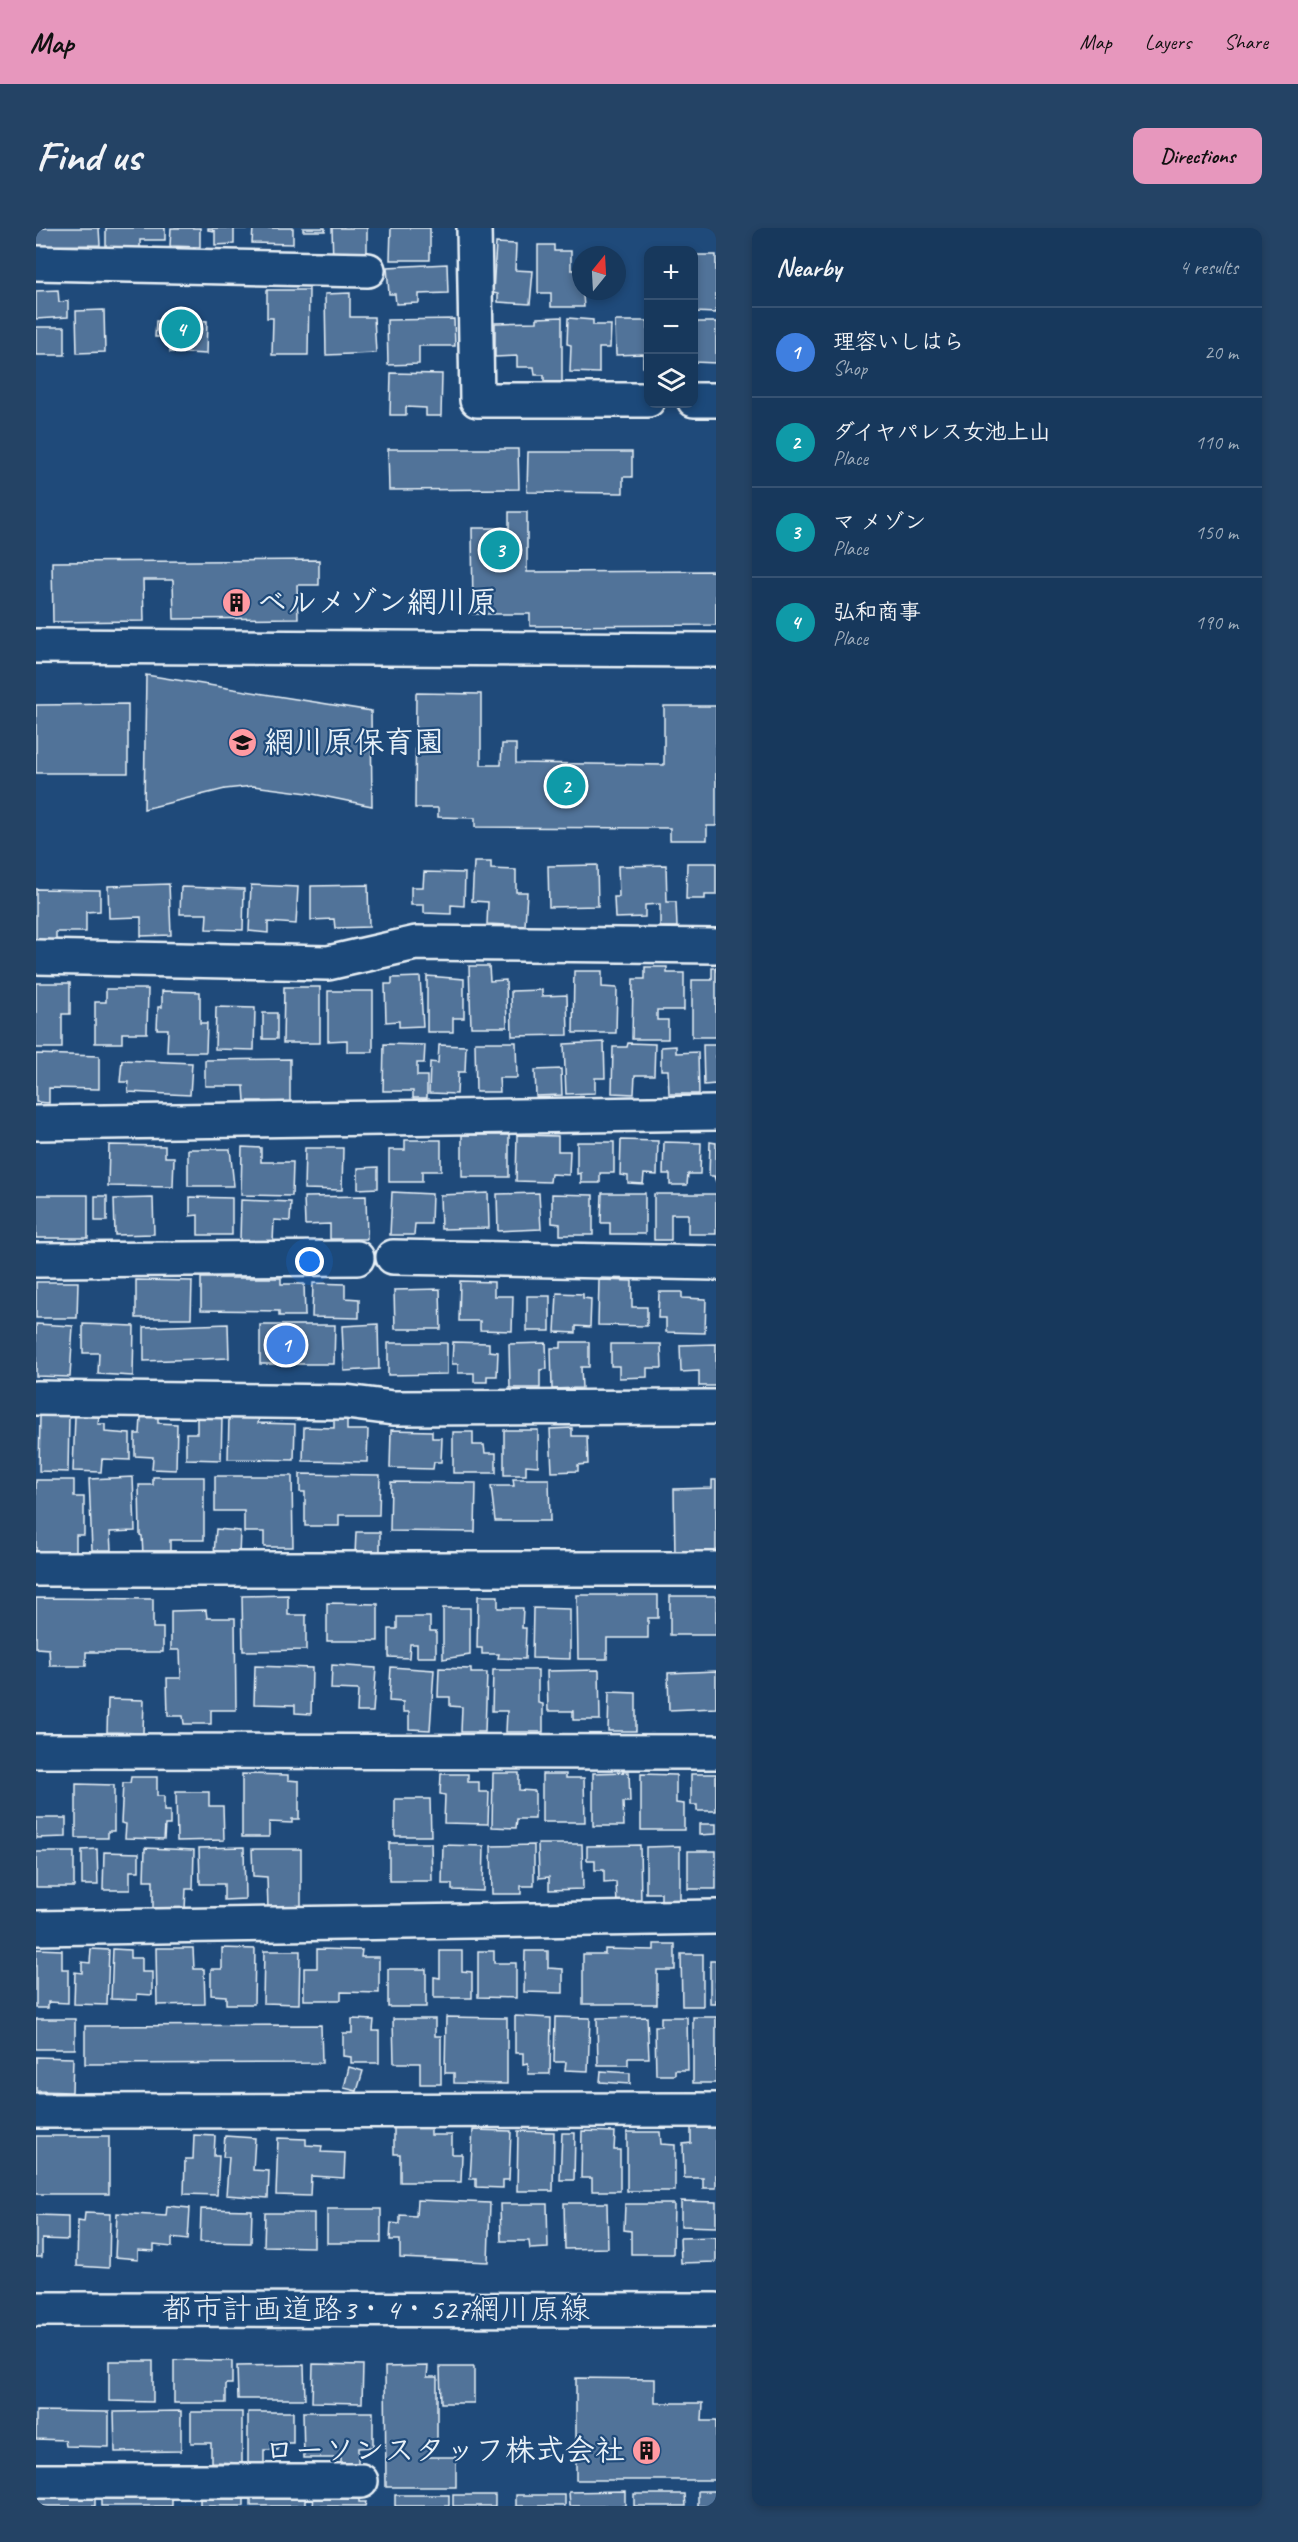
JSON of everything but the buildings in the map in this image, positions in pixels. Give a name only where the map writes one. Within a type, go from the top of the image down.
[{"type":"street","points":[[474,228],[477,400],[644,400]]},
{"type":"street","points":[[36,263],[368,270]]},
{"type":"street","points":[[698,400],[716,400]]},
{"type":"street","points":[[36,646],[716,650]]},
{"type":"street","points":[[36,957],[328,963],[416,943],[716,946]]},
{"type":"street","points":[[36,1123],[716,1113]]},
{"type":"street","points":[[393,1257],[716,1263]]},
{"type":"street","points":[[36,1260],[357,1258]]},
{"type":"street","points":[[36,1398],[346,1402],[393,1408],[716,1407]]},
{"type":"street","points":[[36,1569],[716,1569]]},
{"type":"street","points":[[36,1751],[716,1752]]},
{"type":"street","points":[[36,1928],[716,1917]]},
{"type":"street","points":[[36,2111],[716,2110]]},
{"type":"street","name":"都市計画道路3・4・527網川原線","points":[[36,2309],[716,2310]]},
{"type":"street","points":[[36,2481],[361,2481]]},
{"type":"place","name":"弘和商事","points":[[181,329]]},
{"type":"place","name":"マ メゾン","points":[[500,550]]},
{"type":"place","name":"ベルメゾン網川原","points":[[236,602]]},
{"type":"place","name":"網川原保育園","points":[[243,742]]},
{"type":"place","name":"ダイヤパレス女池上山","points":[[566,786]]},
{"type":"place","name":"理容いしはら","points":[[286,1345]]},
{"type":"place","name":"ローソンスタッフ株式会社","points":[[646,2450]]}]
